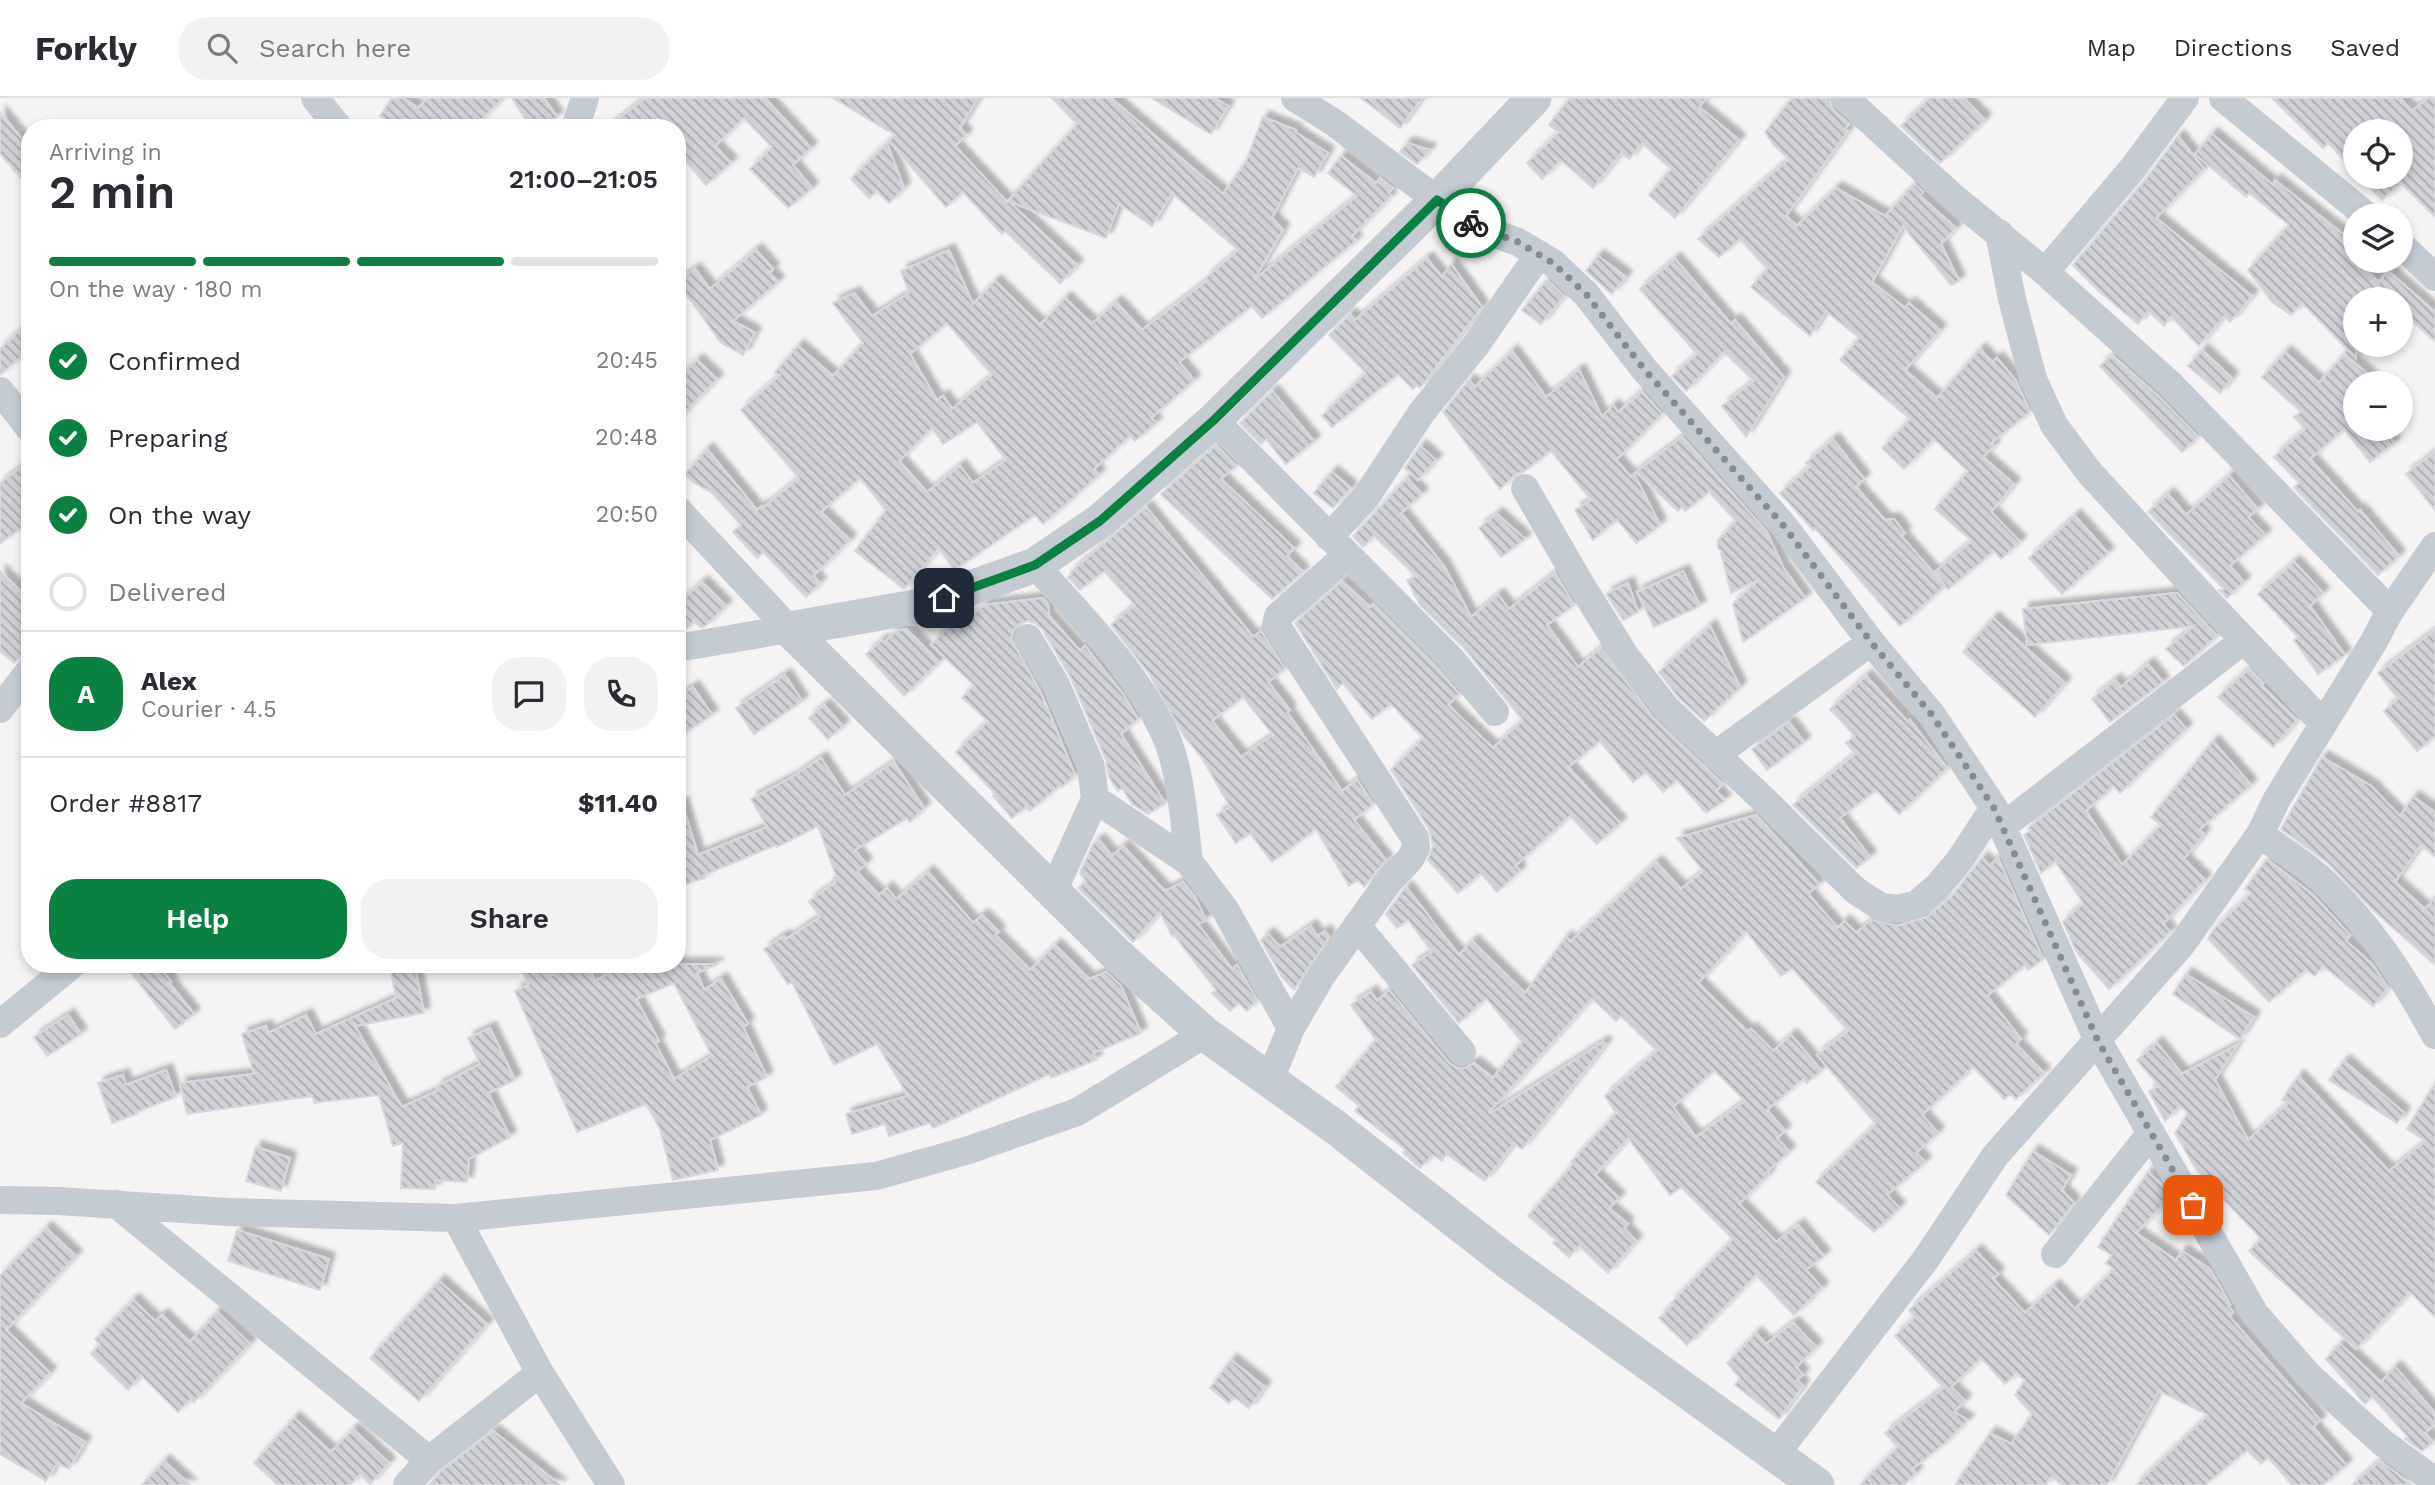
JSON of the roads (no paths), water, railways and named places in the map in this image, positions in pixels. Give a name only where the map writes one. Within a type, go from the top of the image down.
[{"type":"street","points":[[578,119],[585,98]]},
{"type":"street","points":[[1295,98],[1336,124],[1479,228],[1518,242],[1553,263],[1586,294],[1644,369],[1783,525],[1871,642],[1932,715],[1998,817],[2098,1041],[2255,1314],[2308,1375],[2383,1443],[2435,1481]]},
{"type":"street","points":[[686,647],[921,606],[1035,565],[1100,521],[1214,420],[1437,200],[1534,98]]},
{"type":"street","points":[[1845,98],[2172,386],[2390,611]]},
{"type":"street","points":[[2045,272],[2133,168],[2185,98]]},
{"type":"street","points":[[2223,98],[2351,203]]},
{"type":"street","points":[[1998,233],[2012,299],[2034,379],[2054,425],[2089,472],[2323,723]]},
{"type":"street","points":[[1269,1082],[1291,1028],[1322,975],[1416,848],[1415,838],[1276,625],[1278,616],[1338,546],[1366,497],[1422,412],[1476,345],[1539,254]]},
{"type":"street","points":[[2413,256],[2435,277]]},
{"type":"street","points":[[0,391],[21,418]]},
{"type":"street","points":[[1214,420],[1451,659],[1494,712]]},
{"type":"street","points":[[1525,488],[1624,654],[1667,709],[1856,891],[1881,907],[1898,909],[1917,904],[1998,817],[2244,640]]},
{"type":"street","points":[[686,519],[789,629],[1115,953],[1205,1034],[1335,1128],[1508,1262],[1793,1474],[1926,1259],[1995,1156],[2182,944],[2260,834],[2277,799],[2390,611],[2435,546]]},
{"type":"street","points":[[1035,565],[1135,680],[1164,732],[1179,785],[1189,862]]},
{"type":"street","points":[[1028,638],[1056,685],[1091,767],[1095,799],[1054,892]]},
{"type":"street","points":[[1714,755],[1871,642]]},
{"type":"street","points":[[0,709],[21,682]]},
{"type":"street","points":[[1095,799],[1189,862],[1226,911],[1291,1028]]},
{"type":"street","points":[[2260,834],[2323,881],[2370,931],[2404,979],[2435,1035]]},
{"type":"street","points":[[1358,927],[1462,1052]]},
{"type":"street","points":[[0,1024],[62,973]]},
{"type":"street","points":[[0,1200],[230,1212],[456,1218],[876,1176],[969,1150],[1077,1112],[1205,1034]]},
{"type":"street","points":[[2055,1254],[2151,1133]]},
{"type":"street","points":[[116,1204],[429,1460]]},
{"type":"street","points":[[456,1218],[540,1373],[611,1485]]},
{"type":"street","points":[[407,1485],[429,1460],[540,1373]]}]
